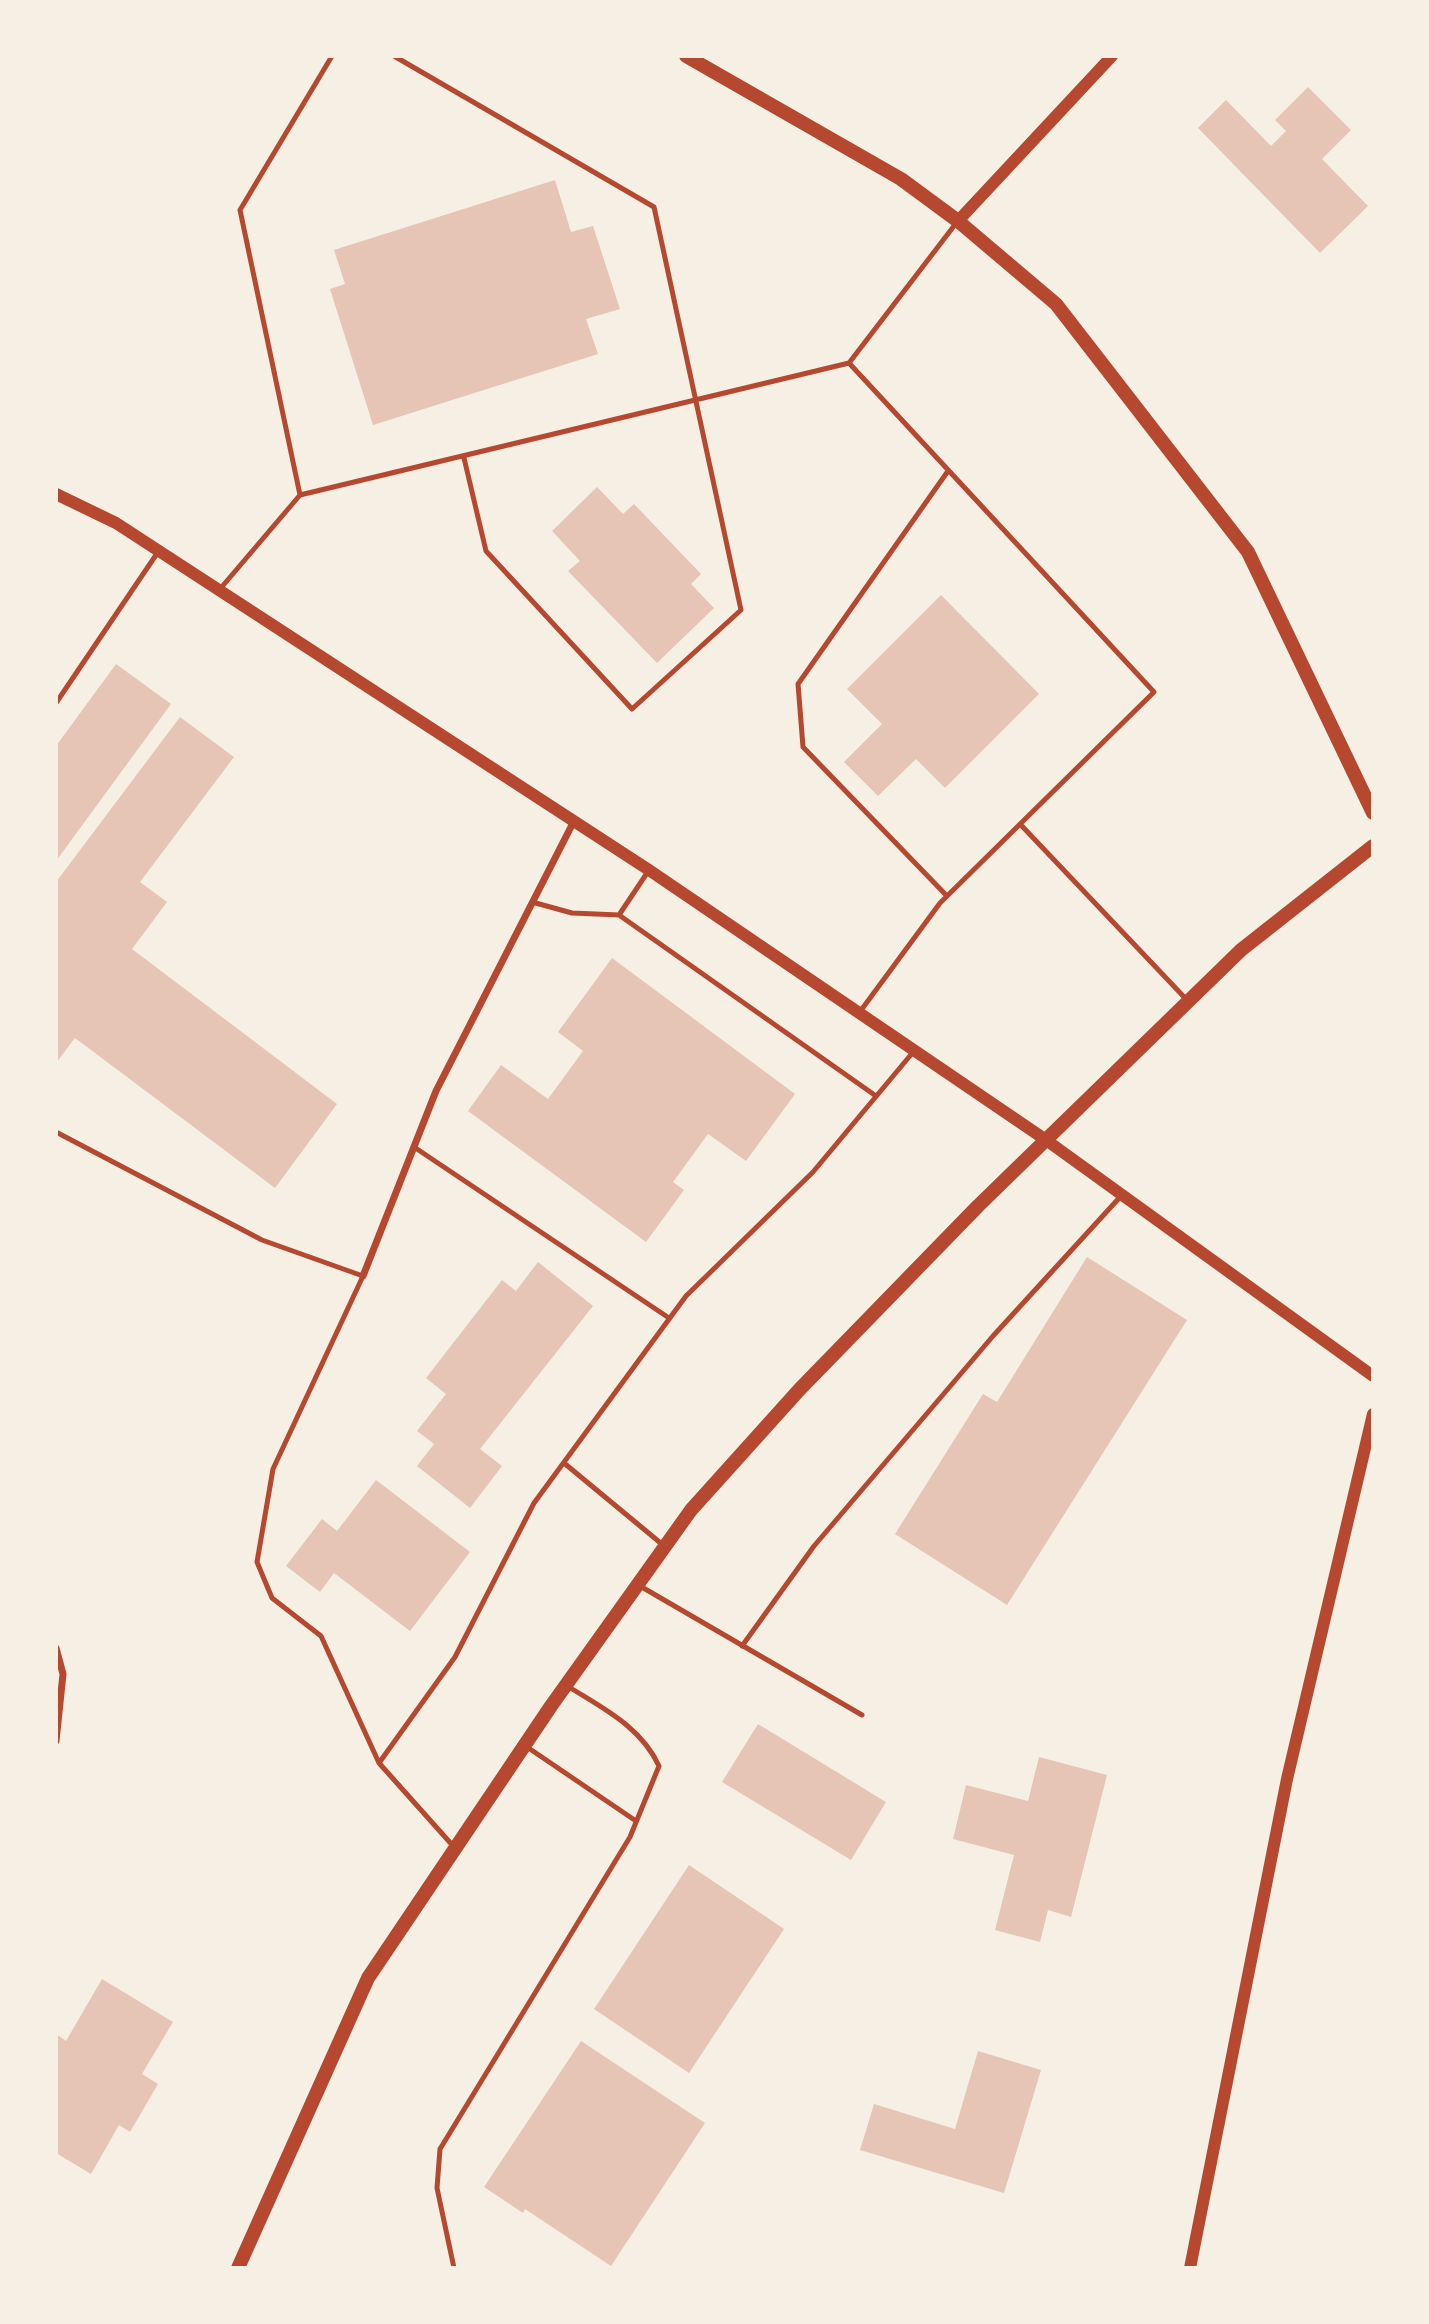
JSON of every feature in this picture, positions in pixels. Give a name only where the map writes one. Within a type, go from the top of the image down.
[{"type":"main road","points":[[686,56],[901,179],[958,221],[1056,304],[1248,552],[1373,813]]},
{"type":"main road","points":[[238,2268],[368,1978],[566,1685],[691,1510],[799,1390],[1046,1140],[1188,1001],[1241,950],[1373,846]]},
{"type":"street","points":[[958,221],[1112,56]]},
{"type":"street","points":[[56,494],[116,523],[649,870],[1046,1140],[1373,1376]]},
{"type":"street","points":[[363,1276],[436,1091],[574,821]]},
{"type":"street","points":[[1190,2268],[1287,1779],[1373,1414]]},
{"type":"street","points":[[56,1648],[63,1674],[56,1741]]},
{"type":"lane","points":[[300,495],[240,210],[332,56]]},
{"type":"lane","points":[[394,56],[654,206],[741,610],[632,709],[486,551],[464,458]]},
{"type":"lane","points":[[218,591],[300,495],[464,458],[849,363],[958,221]]},
{"type":"lane","points":[[849,363],[1154,692],[947,896],[859,1013]]},
{"type":"lane","points":[[947,896],[803,747],[798,684],[948,471]]},
{"type":"lane","points":[[56,703],[159,552]]},
{"type":"lane","points":[[1020,824],[1188,1001]]},
{"type":"lane","points":[[618,915],[649,870]]},
{"type":"lane","points":[[532,902],[572,913],[618,915],[876,1096]]},
{"type":"lane","points":[[379,1763],[455,1657],[534,1503],[669,1318],[686,1296],[813,1172],[914,1051]]},
{"type":"lane","points":[[56,1132],[262,1240],[363,1276],[273,1469],[257,1563],[272,1598],[321,1636],[379,1763],[455,1849]]},
{"type":"lane","points":[[414,1147],[669,1318]]},
{"type":"lane","points":[[742,1646],[814,1546],[993,1336],[1067,1258],[1121,1195]]},
{"type":"lane","points":[[564,1463],[665,1546]]},
{"type":"lane","points":[[638,1585],[862,1715]]},
{"type":"lane","points":[[454,2268],[437,2188],[440,2149],[636,1821],[659,1766],[649,1744],[621,1720],[566,1685]]},
{"type":"lane","points":[[525,1745],[636,1821]]},
{"type":"building","points":[[1308,87],[1351,130],[1322,159],[1368,206],[1320,253],[1198,128],[1226,100],[1271,146],[1286,131],[1275,120]]},
{"type":"building","points":[[555,180],[571,232],[593,226],[620,309],[586,319],[598,354],[373,425],[330,289],[345,284],[334,250]]},
{"type":"building","points":[[597,487],[623,514],[634,504],[701,574],[691,584],[714,608],[657,663],[568,571],[580,561],[552,531]]},
{"type":"building","points":[[941,595],[1039,694],[945,788],[916,759],[878,796],[844,762],[882,724],[847,689]]},
{"type":"building","points":[[116,664],[171,704],[56,861],[56,746]]},
{"type":"building","points":[[180,717],[234,757],[140,882],[167,902],[132,949],[337,1104],[275,1188],[75,1038],[56,1063],[56,882]]},
{"type":"building","points":[[612,958],[795,1094],[746,1161],[708,1134],[673,1182],[684,1190],[646,1242],[468,1111],[501,1065],[548,1099],[583,1051],[558,1032]]},
{"type":"building","points":[[1087,1257],[1187,1320],[1007,1605],[895,1534],[983,1394],[997,1402]]},
{"type":"building","points":[[538,1262],[593,1306],[480,1449],[502,1466],[470,1508],[417,1466],[434,1444],[417,1431],[446,1394],[426,1378],[502,1280],[516,1291]]},
{"type":"building","points":[[376,1480],[470,1552],[410,1631],[334,1573],[320,1592],[286,1566],[322,1519],[337,1531]]},
{"type":"building","points":[[758,1724],[886,1802],[851,1860],[722,1782]]},
{"type":"building","points":[[1039,1757],[1107,1775],[1071,1917],[1048,1910],[1040,1942],[995,1930],[1014,1855],[953,1839],[966,1785],[1028,1801]]},
{"type":"building","points":[[689,1865],[784,1929],[689,2073],[594,2009]]},
{"type":"building","points":[[102,1979],[173,2022],[142,2074],[158,2084],[130,2132],[119,2125],[91,2174],[56,2153],[56,2034],[66,2041]]},
{"type":"building","points":[[581,2041],[705,2123],[611,2266],[525,2209],[523,2213],[484,2187]]},
{"type":"building","points":[[978,2051],[1041,2070],[1004,2193],[860,2150],[874,2104],[955,2129]]}]
